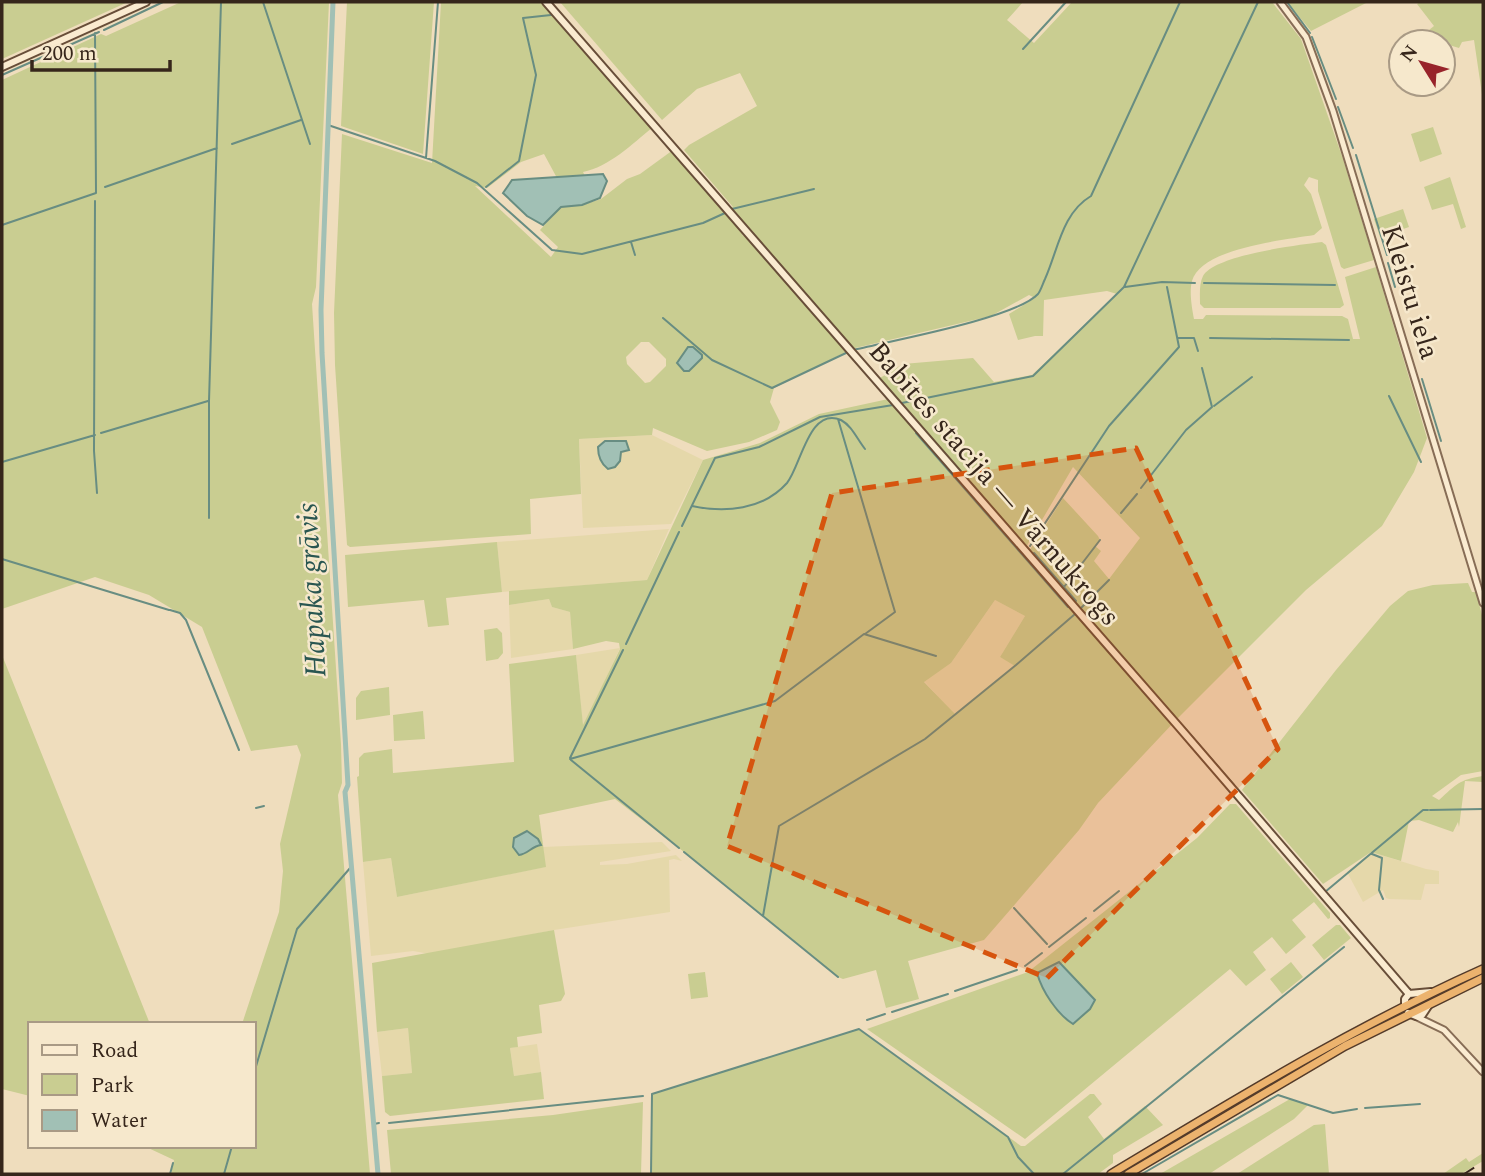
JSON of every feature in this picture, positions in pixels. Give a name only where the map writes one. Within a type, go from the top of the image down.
[{"type":"highway","points":[[1111,1174],[1287,1068],[1410,1012],[1431,992],[1483,968]]},
{"type":"highway","points":[[1128,1174],[1290,1077],[1410,1012],[1483,978]]},
{"type":"highway","points":[[1287,1068],[1285,1074],[1290,1077]]},
{"type":"main road","points":[[2,67],[146,2]]},
{"type":"main road","name":"Babītes stacija — Vārnukrogs","points":[[546,2],[1409,994]]},
{"type":"main road","points":[[1430,1002],[1422,1015],[1410,1012],[1405,999],[1409,994],[1431,992]]},
{"type":"street","name":"Kleistu iela","points":[[1280,2],[1306,37],[1333,111],[1483,603]]},
{"type":"street","points":[[1425,1011],[1431,1023]]},
{"type":"street","points":[[1410,1012],[1444,1030],[1483,1072]]},
{"type":"highlighted area","points":[[1136,448],[1278,749],[1047,978],[727,846],[832,493]]},
{"type":"shaded area","points":[[652,435],[703,460],[671,524],[583,528],[579,439]]},
{"type":"shaded area","points":[[669,529],[647,580],[502,592],[497,542]]},
{"type":"shaded area","points":[[549,599],[552,607],[570,612],[573,649],[511,658],[509,605]]},
{"type":"shaded area","points":[[995,600],[1025,616],[1000,657],[1016,665],[955,715],[924,681],[951,663]]},
{"type":"shaded area","points":[[620,648],[583,727],[576,655]]},
{"type":"shaded area","points":[[662,842],[671,851],[600,862],[600,865],[627,864],[676,855],[682,861],[669,860],[670,912],[554,930],[430,954],[413,951],[371,956],[363,862],[391,858],[397,897],[545,867],[543,847]]},
{"type":"shaded area","points":[[1371,852],[1439,871],[1439,884],[1425,884],[1421,900],[1389,899],[1383,890],[1363,902],[1347,872]]},
{"type":"shaded area","points":[[408,1028],[412,1073],[382,1076],[377,1032]]},
{"type":"shaded area","points":[[537,1044],[541,1072],[514,1076],[510,1048]]},
{"type":"green space","points":[[2,2],[128,2],[2,59]]},
{"type":"green space","points":[[181,2],[329,2],[316,287],[312,304],[341,744],[342,783],[338,795],[370,1174],[171,1174],[174,1160],[148,1148],[256,1148],[256,1022],[243,1022],[279,912],[283,871],[280,844],[301,755],[297,745],[251,751],[202,627],[149,595],[95,577],[2,609],[2,80],[101,34],[106,36]]},
{"type":"green space","points":[[347,2],[434,2],[423,154],[341,126]]},
{"type":"green space","points":[[441,2],[543,2],[652,128],[611,160],[583,172],[585,176],[557,178],[544,154],[521,162],[487,188],[475,186],[551,257],[558,247],[540,230],[561,207],[582,205],[601,199],[673,150],[725,210],[733,207],[684,150],[757,106],[740,73],[697,89],[662,120],[560,2],[1023,2],[1007,20],[1034,43],[1072,2],[1272,2],[1301,39],[1343,159],[1374,260],[1344,269],[1341,267],[1318,191],[1318,180],[1309,177],[1304,185],[1311,194],[1322,228],[1314,235],[1245,248],[1211,261],[1199,270],[1192,281],[1194,319],[1203,319],[1206,315],[1342,316],[1348,319],[1353,339],[1360,339],[1345,277],[1376,267],[1427,438],[1414,472],[1382,526],[1306,590],[1176,720],[1098,803],[1079,830],[984,940],[908,961],[919,999],[886,1008],[876,970],[843,979],[838,977],[615,799],[539,815],[546,867],[397,897],[391,858],[363,862],[357,777],[359,758],[364,753],[392,749],[393,773],[514,762],[509,664],[576,655],[583,725],[620,649],[619,643],[606,641],[573,649],[570,612],[552,607],[549,599],[509,605],[509,591],[647,580],[703,460],[760,443],[819,414],[893,398],[880,378],[903,364],[973,358],[994,382],[1032,375],[1117,294],[1107,291],[1044,300],[1043,336],[1018,340],[1009,314],[1035,298],[1029,295],[991,316],[851,349],[738,224],[743,236],[747,236],[846,352],[774,388],[770,402],[780,422],[777,430],[749,442],[707,451],[653,428],[652,435],[579,439],[581,494],[530,499],[531,534],[350,547],[347,545],[335,365],[334,313],[342,134],[432,163]],"holes":[[[641,342],[649,342],[666,359],[666,366],[650,382],[645,383],[627,364],[626,357]],[[1073,467],[1140,538],[1109,579],[1094,561],[1101,551],[1095,546],[1100,540],[1098,536],[1063,498],[1026,556],[1022,554]],[[995,600],[1025,616],[1000,657],[1015,666],[955,714],[924,682],[951,663]]]},
{"type":"green space","points":[[1287,2],[1368,2],[1311,31]]},
{"type":"green space","points":[[1483,2],[1483,101],[1474,40],[1462,42],[1457,47],[1457,28],[1432,28],[1434,26],[1417,4]]},
{"type":"green space","points":[[1433,127],[1442,154],[1420,162],[1411,134]]},
{"type":"green space","points":[[1450,177],[1466,227],[1461,229],[1453,204],[1432,210],[1424,187]]},
{"type":"green space","points":[[1403,209],[1409,227],[1380,237],[1374,219]]},
{"type":"green space","points":[[1322,242],[1326,245],[1344,305],[1340,308],[1204,308],[1200,304],[1203,276],[1223,262],[1258,252]]},
{"type":"green space","points":[[497,542],[502,592],[446,598],[449,625],[428,627],[424,600],[348,607],[345,555]]},
{"type":"green space","points":[[1468,583],[1472,592],[1476,592],[1483,619],[1483,771],[1461,775],[1432,796],[1439,800],[1454,786],[1468,779],[1483,776],[1483,782],[1465,781],[1459,827],[1458,822],[1453,832],[1419,820],[1409,821],[1401,861],[1371,852],[1323,884],[1242,790],[1390,606],[1408,591],[1433,585]]},
{"type":"green space","points":[[497,628],[502,633],[503,653],[498,659],[486,661],[484,630]]},
{"type":"green space","points":[[2,655],[149,1022],[28,1022],[28,1096],[2,1089]]},
{"type":"green space","points":[[389,687],[390,715],[356,720],[356,698],[361,691]]},
{"type":"green space","points":[[423,711],[425,739],[394,741],[393,715]]},
{"type":"green space","points":[[1230,804],[1236,804],[1330,913],[1330,918],[1328,919],[1314,902],[1292,920],[1306,937],[1286,954],[1272,937],[1253,952],[1266,970],[1246,986],[1230,969],[1025,1139],[867,1029],[1028,972],[1197,838]]},
{"type":"green space","points":[[1336,925],[1340,925],[1351,938],[1324,960],[1312,945]]},
{"type":"green space","points":[[554,930],[565,994],[561,1001],[539,1005],[542,1033],[517,1037],[518,1047],[510,1048],[514,1076],[541,1072],[544,1099],[390,1116],[385,1112],[382,1076],[412,1073],[408,1028],[377,1032],[372,963]]},
{"type":"green space","points":[[1291,962],[1303,977],[1282,994],[1270,979]]},
{"type":"green space","points":[[705,972],[708,997],[691,999],[688,974]]},
{"type":"green space","points":[[859,1029],[1021,1146],[1025,1146],[1090,1094],[1094,1094],[1102,1104],[1088,1117],[1104,1139],[1145,1106],[1163,1125],[1113,1155],[1113,1163],[1098,1174],[652,1174],[652,1094]]},
{"type":"green space","points":[[1290,1099],[1308,1105],[1294,1119],[1209,1174],[1160,1174]]},
{"type":"green space","points":[[643,1102],[641,1174],[391,1174],[387,1130],[553,1115]]},
{"type":"green space","points":[[1325,1124],[1329,1174],[1237,1174],[1314,1125]]},
{"type":"green space","points":[[1483,1153],[1483,1161],[1461,1174],[1443,1174],[1466,1158],[1469,1162]]},
{"type":"water","points":[[603,174],[607,181],[600,198],[582,205],[561,207],[543,225],[527,216],[503,193],[512,180]]},
{"type":"water","points":[[688,347],[693,347],[702,358],[689,371],[684,371],[677,363]]},
{"type":"water","points":[[605,441],[626,441],[629,450],[621,452],[620,461],[615,467],[608,469],[601,462],[598,450]]},
{"type":"water","points":[[527,831],[538,839],[541,845],[519,855],[513,847],[514,838]]},
{"type":"water","points":[[1059,962],[1095,1000],[1090,1009],[1073,1024],[1051,1002],[1037,973]]},
{"type":"waterway","points":[[104,30],[163,2]]},
{"type":"waterway","points":[[209,518],[209,401],[221,2]]},
{"type":"waterway","points":[[263,2],[310,144]]},
{"type":"waterway","name":"Hapaka grāvis","points":[[333,2],[321,310],[322,353],[348,785],[345,792],[378,1174]]},
{"type":"waterway","points":[[426,158],[438,2]]},
{"type":"waterway","points":[[1023,49],[1066,2]]},
{"type":"waterway","points":[[853,350],[980,320],[1005,312],[1038,294],[1067,222],[1081,203],[1091,196],[1180,2]]},
{"type":"waterway","points":[[902,403],[1033,376],[1124,287],[1258,2]]},
{"type":"waterway","points":[[1287,2],[1310,33]]},
{"type":"waterway","points":[[486,187],[519,161],[536,75],[523,18],[551,15]]},
{"type":"waterway","points":[[2,75],[99,32]]},
{"type":"waterway","points":[[2,225],[96,193],[95,33]]},
{"type":"waterway","points":[[1312,37],[1336,99]]},
{"type":"waterway","points":[[1338,107],[1353,148]]},
{"type":"waterway","points":[[232,144],[301,120]]},
{"type":"waterway","points":[[328,125],[435,161],[477,183],[552,250],[582,254],[703,223],[725,213]]},
{"type":"waterway","points":[[105,187],[217,148]]},
{"type":"waterway","points":[[1356,155],[1387,255]]},
{"type":"waterway","points":[[732,209],[814,189]]},
{"type":"waterway","points":[[95,201],[94,451],[97,493]]},
{"type":"waterway","points":[[631,242],[635,255]]},
{"type":"waterway","points":[[1388,263],[1395,287]]},
{"type":"waterway","points":[[1125,287],[1162,282],[1195,283]]},
{"type":"waterway","points":[[1204,283],[1335,285]]},
{"type":"waterway","points":[[1030,546],[1109,426],[1179,347],[1167,287]]},
{"type":"waterway","points":[[663,318],[712,360],[772,388],[846,353]]},
{"type":"waterway","points":[[1178,338],[1194,338],[1198,351]]},
{"type":"waterway","points":[[1210,338],[1349,340]]},
{"type":"waterway","points":[[1141,488],[1186,430],[1212,407],[1202,368]]},
{"type":"waterway","points":[[1214,406],[1252,377]]},
{"type":"waterway","points":[[1422,379],[1441,441]]},
{"type":"waterway","points":[[1389,396],[1421,462]]},
{"type":"waterway","points":[[101,433],[208,401]]},
{"type":"waterway","points":[[682,526],[715,458],[759,447],[820,417],[893,405]]},
{"type":"waterway","points":[[692,506],[730,509],[767,499],[787,483],[814,429],[830,418],[845,423],[865,449]]},
{"type":"waterway","points":[[838,419],[895,612],[865,634]]},
{"type":"waterway","points":[[916,433],[1068,607]]},
{"type":"waterway","points":[[2,462],[95,435]]},
{"type":"waterway","points":[[1121,513],[1137,494]]},
{"type":"waterway","points":[[626,644],[679,532]]},
{"type":"waterway","points":[[1064,587],[1100,540]]},
{"type":"waterway","points":[[1034,553],[1076,601]]},
{"type":"waterway","points":[[2,559],[169,610]]},
{"type":"waterway","points":[[1080,609],[1109,580]]},
{"type":"waterway","points":[[170,610],[180,613],[186,620],[239,750]]},
{"type":"waterway","points":[[763,916],[779,826],[925,739],[1075,614]]},
{"type":"waterway","points":[[570,759],[775,701],[864,634],[936,656]]},
{"type":"waterway","points":[[570,758],[623,650]]},
{"type":"waterway","points":[[1182,725],[1234,785]]},
{"type":"waterway","points":[[571,760],[679,848]]},
{"type":"waterway","points":[[1239,792],[1325,892],[1423,810],[1428,810]]},
{"type":"waterway","points":[[256,808],[264,806]]},
{"type":"waterway","points":[[1430,810],[1483,809]]},
{"type":"waterway","points":[[684,852],[838,977]]},
{"type":"waterway","points":[[1372,854],[1382,858],[1379,890],[1383,899]]},
{"type":"waterway","points":[[256,1066],[297,929],[351,867]]},
{"type":"waterway","points":[[1094,911],[1119,891]]},
{"type":"waterway","points":[[1014,908],[1047,944]]},
{"type":"waterway","points":[[1049,947],[1086,918]]},
{"type":"waterway","points":[[1063,1174],[1344,947]]},
{"type":"waterway","points":[[1025,966],[1042,953]]},
{"type":"waterway","points":[[955,991],[1017,970]]},
{"type":"waterway","points":[[892,1012],[948,994]]},
{"type":"waterway","points":[[867,1020],[885,1014]]},
{"type":"waterway","points":[[651,1174],[652,1094],[859,1029],[1008,1137],[1018,1157],[1034,1174]]},
{"type":"waterway","points":[[1142,1174],[1278,1095],[1333,1113],[1357,1109]]},
{"type":"waterway","points":[[389,1123],[643,1096]]},
{"type":"waterway","points":[[1365,1108],[1420,1104]]},
{"type":"waterway","name":"Hapaka grāvis","points":[[374,1124],[379,1123]]},
{"type":"waterway","points":[[224,1174],[231,1148]]},
{"type":"waterway","points":[[170,1174],[173,1163]]},
{"type":"railway","points":[[1464,1174],[1483,1162]]}]
